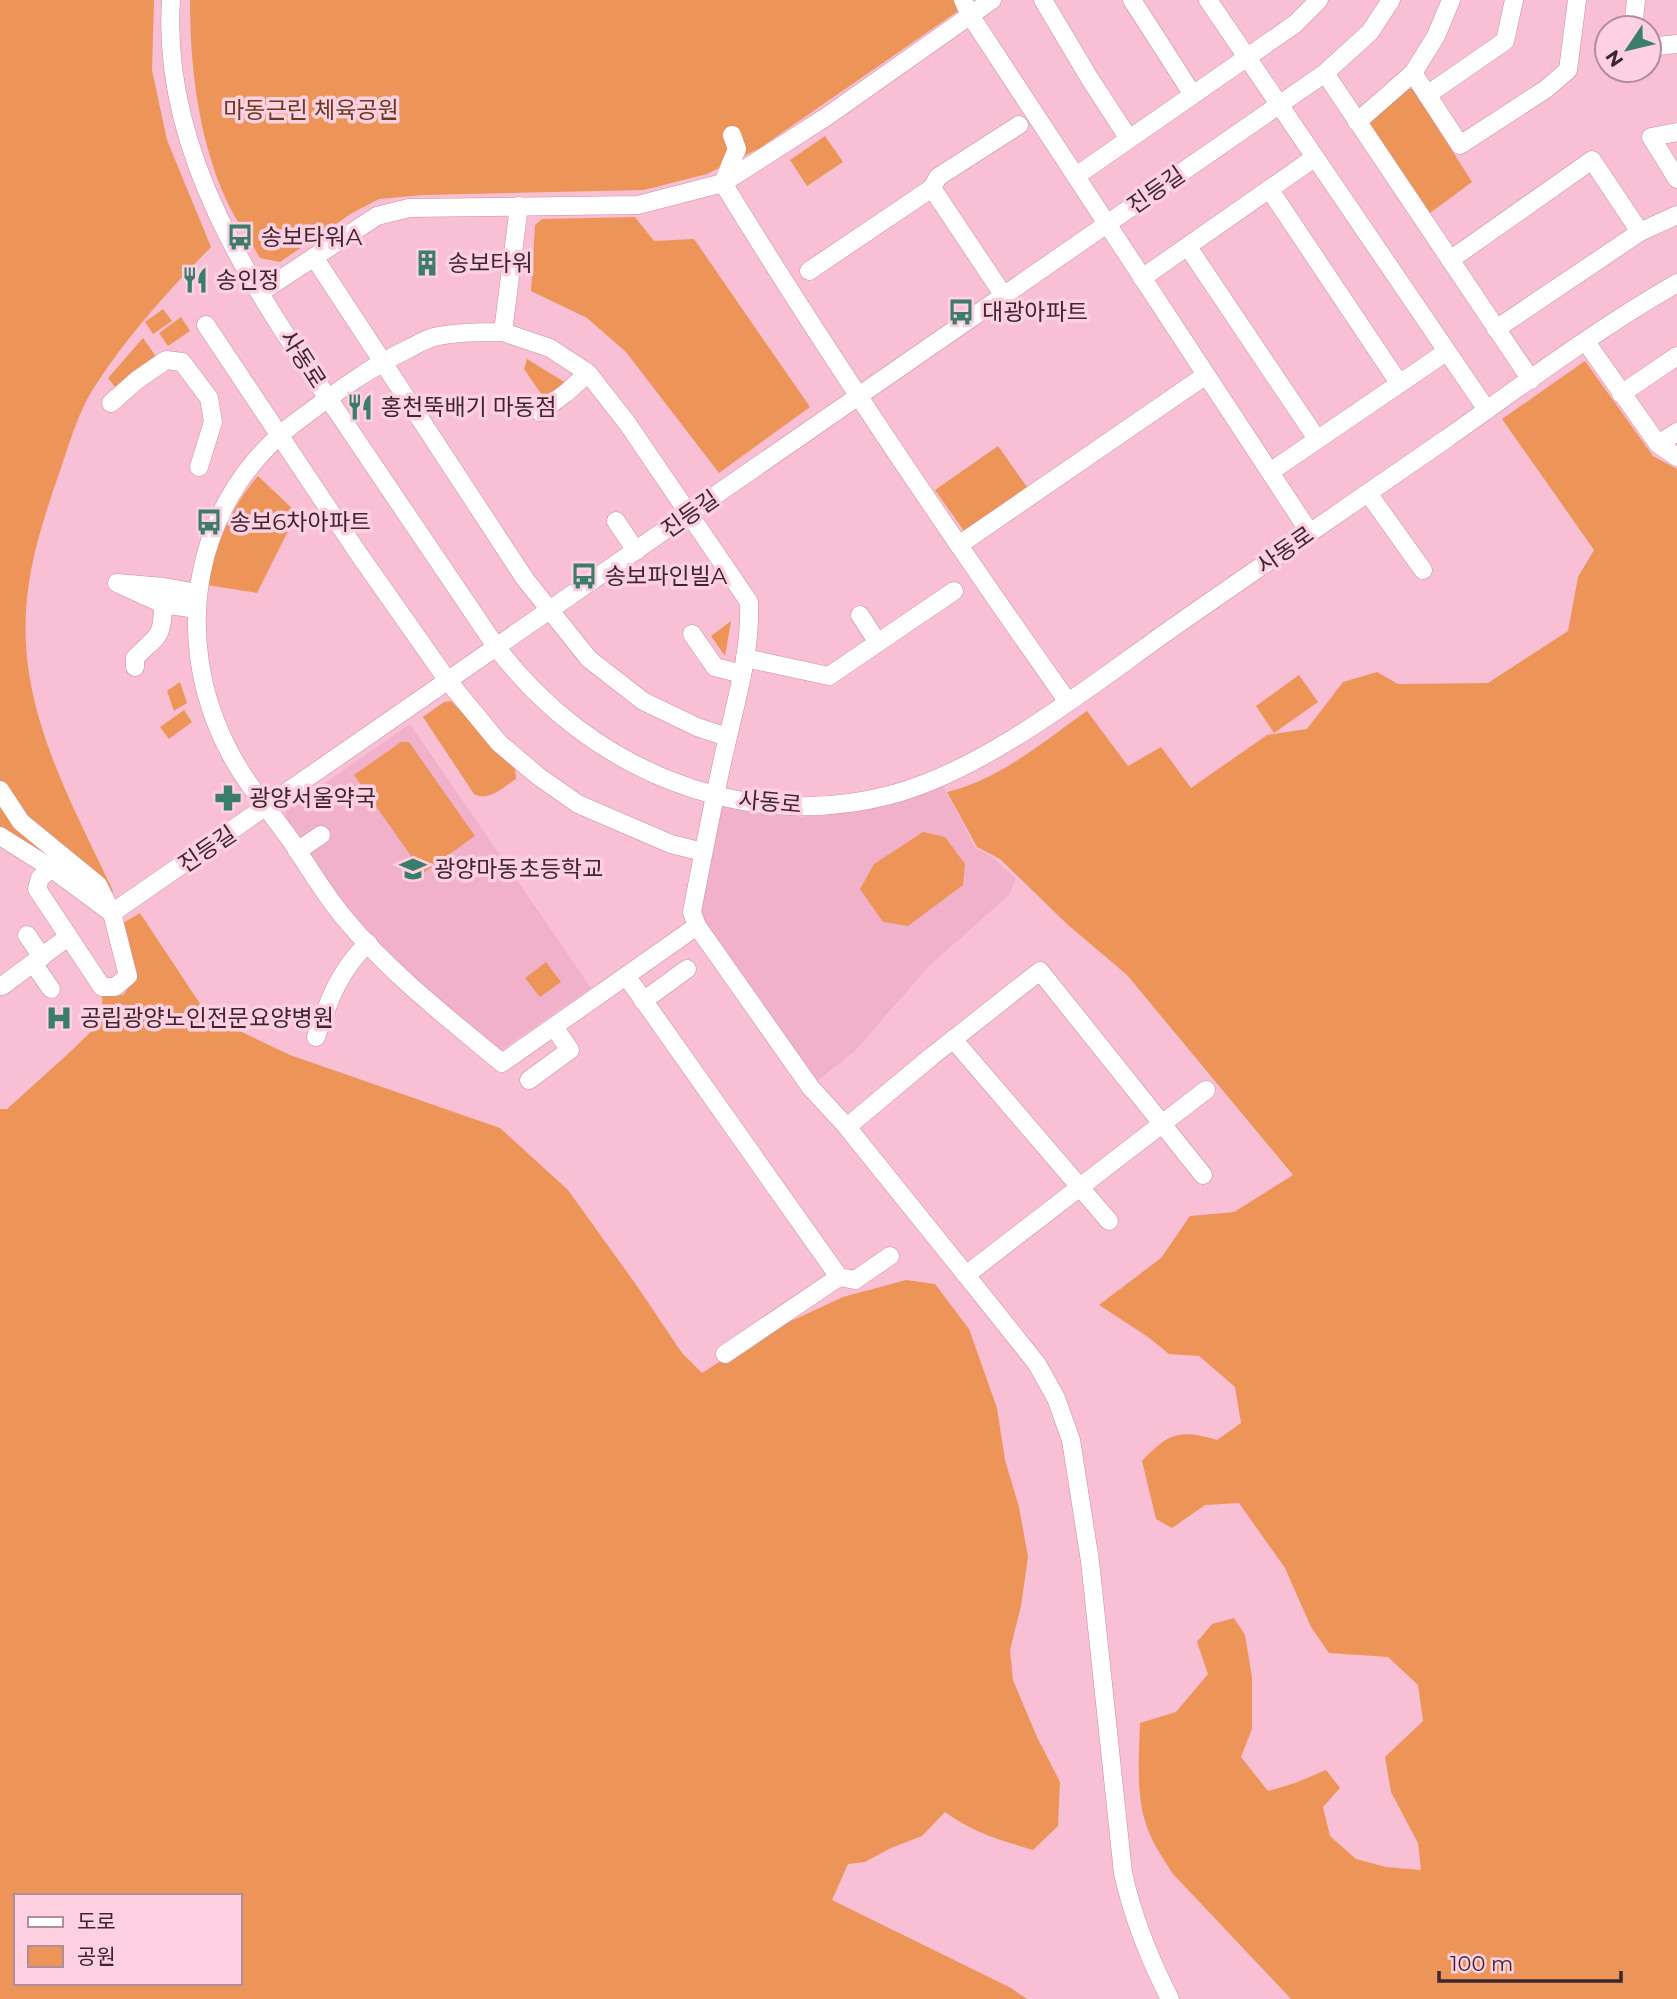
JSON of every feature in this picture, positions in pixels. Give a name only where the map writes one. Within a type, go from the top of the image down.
[{"type":"street","name":"사동로","points":[[171,0],[173,69],[184,121],[205,187],[239,257],[328,398],[497,648],[532,690],[556,713],[603,748],[656,774],[714,796],[795,808],[866,800],[894,794],[979,758],[1068,702],[1586,342],[1646,301],[1677,284]]},
{"type":"street","points":[[261,292],[377,216],[409,208],[638,205],[723,183],[826,117],[967,8],[992,0]]},
{"type":"street","points":[[1044,0],[1129,139]]},
{"type":"street","points":[[1132,0],[1193,95]]},
{"type":"street","points":[[1208,0],[1487,410]]},
{"type":"street","points":[[1076,176],[1295,24],[1302,7],[1319,0]]},
{"type":"street","name":"진등길","points":[[112,914],[1325,73],[1370,32],[1391,0]]},
{"type":"street","points":[[1357,122],[1413,73],[1436,36],[1451,0]]},
{"type":"street","points":[[1427,95],[1505,41],[1514,0]]},
{"type":"street","points":[[1413,73],[1460,145],[1546,89],[1568,70],[1577,0]]},
{"type":"street","points":[[967,8],[1310,533]]},
{"type":"street","points":[[1325,73],[1531,380]]},
{"type":"street","points":[[809,271],[932,188],[938,177],[1019,125]]},
{"type":"street","points":[[1677,132],[1651,137],[1677,179]]},
{"type":"street","points":[[723,183],[737,149],[732,135]]},
{"type":"street","points":[[1142,278],[1314,159]]},
{"type":"street","points":[[1450,260],[1592,160],[1640,232]]},
{"type":"street","points":[[723,183],[859,396],[1068,702]]},
{"type":"street","points":[[932,188],[1004,296]]},
{"type":"street","points":[[1270,190],[1399,383]]},
{"type":"street","points":[[503,332],[519,206]]},
{"type":"street","points":[[1496,329],[1640,232],[1677,215]]},
{"type":"street","points":[[1188,247],[1317,439]]},
{"type":"street","points":[[314,257],[381,362],[549,611],[589,659],[643,701],[697,727],[727,737]]},
{"type":"street","points":[[206,325],[356,551],[448,681],[499,743],[538,776],[579,804],[671,844],[703,852]]},
{"type":"street","points":[[697,926],[502,1063],[396,972],[345,920],[229,752],[214,716],[196,649],[197,601],[211,534],[226,504],[259,457],[279,436],[381,362],[432,337],[466,333],[503,332],[550,348],[588,373],[628,423],[748,601],[750,627],[744,666],[714,796],[692,912],[697,926],[811,1088],[847,1127],[1037,1364],[1056,1398],[1071,1440],[1090,1561],[1123,1873],[1131,1910],[1151,1961],[1170,1999]]},
{"type":"street","points":[[1586,342],[1620,394],[1658,444],[1677,457]]},
{"type":"street","points":[[1270,472],[1446,352]]},
{"type":"street","points":[[1620,394],[1677,356]]},
{"type":"street","points":[[111,402],[166,360],[182,362],[209,398],[213,422],[199,467]]},
{"type":"street","points":[[540,412],[588,373]]},
{"type":"street","points":[[960,545],[1206,375]]},
{"type":"street","points":[[1658,444],[1677,432]]},
{"type":"street","points":[[1368,493],[1423,570]]},
{"type":"street","points":[[616,521],[636,551]]},
{"type":"street","points":[[117,583],[164,587],[197,601],[163,604],[117,583]]},
{"type":"street","points":[[692,634],[715,667],[744,666],[829,676],[954,591]]},
{"type":"street","points":[[135,667],[135,658],[159,636],[163,623],[163,604]]},
{"type":"street","points":[[860,615],[878,643]]},
{"type":"street","points":[[0,790],[21,822],[98,886],[112,914],[128,976],[116,987],[102,987],[37,889],[40,878],[51,868]]},
{"type":"street","points":[[298,851],[321,835]]},
{"type":"street","points":[[0,836],[51,868],[112,914]]},
{"type":"street","points":[[27,935],[51,989]]},
{"type":"street","points":[[2,986],[68,937]]},
{"type":"street","points":[[316,1037],[333,991],[349,961],[368,943]]},
{"type":"street","points":[[643,1001],[687,969]]},
{"type":"street","points":[[847,1127],[953,1039],[1041,971],[1203,1175]]},
{"type":"street","points":[[627,977],[839,1277],[855,1280],[890,1256]]},
{"type":"street","points":[[529,1080],[570,1051],[554,1027]]},
{"type":"street","points":[[953,1039],[1109,1221]]},
{"type":"street","points":[[966,1275],[1206,1090]]},
{"type":"street","points":[[725,1354],[839,1277]]},
{"type":"shaded area","name":"광양마동초등학교","points":[[410,724],[591,988],[501,1050],[494,1049],[436,999],[349,916],[285,822],[286,810]]},
{"type":"shaded area","points":[[942,783],[975,848],[992,857],[1016,879],[1009,895],[929,966],[854,1052],[817,1081],[700,920],[719,805],[802,817]]},
{"type":"green space","points":[[0,0],[154,0],[152,70],[167,140],[211,247],[134,333],[88,398],[51,496],[30,576],[26,631],[32,690],[56,767],[113,891],[108,894],[0,830]]},
{"type":"green space","name":"마동근린 체육공원","points":[[190,0],[974,0],[760,148],[707,174],[644,190],[424,195],[379,199],[352,213],[280,262],[260,258],[229,205],[216,174],[197,100]]},
{"type":"green space","points":[[1405,88],[1413,89],[1472,182],[1430,213],[1424,212],[1368,128],[1371,119]]},
{"type":"green space","points":[[825,136],[843,162],[807,186],[790,160]]},
{"type":"green space","points":[[635,217],[654,241],[694,239],[810,407],[719,473],[626,352],[587,318],[531,291],[535,225],[542,219]]},
{"type":"green space","points":[[163,309],[172,321],[153,334],[145,322]]},
{"type":"green space","points":[[181,317],[190,331],[168,346],[159,333]]},
{"type":"green space","points":[[143,338],[157,358],[115,387],[108,378]]},
{"type":"green space","points":[[527,359],[566,383],[544,398],[524,369]]},
{"type":"green space","points":[[1585,361],[1653,456],[1677,469],[1677,1999],[1291,1999],[1173,1874],[1153,1842],[1140,1798],[1140,1723],[1176,1712],[1208,1674],[1197,1642],[1212,1624],[1234,1618],[1245,1635],[1252,1677],[1252,1729],[1241,1757],[1268,1791],[1326,1770],[1340,1788],[1323,1807],[1330,1836],[1356,1859],[1386,1867],[1421,1870],[1418,1843],[1391,1792],[1385,1757],[1423,1721],[1418,1685],[1388,1657],[1329,1653],[1311,1627],[1285,1568],[1239,1503],[1205,1505],[1172,1528],[1156,1519],[1142,1461],[1160,1444],[1175,1436],[1184,1434],[1217,1440],[1241,1423],[1235,1387],[1199,1356],[1169,1354],[1099,1305],[1161,1258],[1190,1216],[1234,1212],[1293,1175],[1127,975],[1067,924],[1000,859],[977,847],[947,792],[1003,769],[1087,711],[1128,766],[1161,747],[1191,788],[1267,735],[1307,729],[1343,682],[1377,672],[1398,684],[1488,683],[1568,631],[1578,577],[1594,550],[1502,419]]},
{"type":"green space","points":[[998,446],[1027,487],[964,531],[935,490]]},
{"type":"green space","points":[[258,476],[297,513],[257,593],[207,585],[215,555],[232,514]]},
{"type":"green space","points":[[731,621],[725,656],[711,636]]},
{"type":"green space","points":[[1299,675],[1318,702],[1274,733],[1256,706]]},
{"type":"green space","points":[[180,682],[187,703],[174,711],[167,691]]},
{"type":"green space","points":[[451,701],[515,768],[516,779],[490,795],[474,794],[423,717],[444,702]]},
{"type":"green space","points":[[184,710],[192,722],[169,739],[160,727]]},
{"type":"green space","points":[[401,742],[409,742],[475,836],[423,873],[354,775]]},
{"type":"green space","points":[[923,832],[945,837],[965,864],[963,885],[908,926],[883,922],[860,889],[874,864]]},
{"type":"green space","points":[[140,913],[208,1016],[290,1055],[500,1128],[568,1190],[682,1353],[702,1373],[759,1336],[843,1297],[906,1280],[935,1284],[969,1329],[997,1408],[1005,1460],[1019,1507],[1028,1557],[1021,1606],[1010,1650],[1013,1680],[1060,1782],[1058,1826],[1033,1850],[977,1830],[945,1812],[922,1836],[865,1862],[848,1864],[832,1900],[1011,1988],[1027,1999],[0,1999],[0,1109],[7,1109],[103,1020],[102,996],[123,995],[137,977],[123,923]]},
{"type":"green space","points":[[546,962],[561,982],[540,997],[525,978]]},
{"type":"place","name":"송보타워A","points":[[240,237]]},
{"type":"place","name":"송보타워","points":[[427,263]]},
{"type":"place","name":"송인정","points":[[195,280]]},
{"type":"place","name":"대광아파트","points":[[961,312]]},
{"type":"place","name":"홍천뚝배기 마동점","points":[[360,407]]},
{"type":"place","name":"송보6차아파트","points":[[209,522]]},
{"type":"place","name":"송보파인빌A","points":[[584,576]]},
{"type":"place","name":"광양서울약국","points":[[228,798]]},
{"type":"place","name":"광양마동초등학교","points":[[413,869]]},
{"type":"place","name":"공립광양노인전문요양병원","points":[[59,1018]]}]
